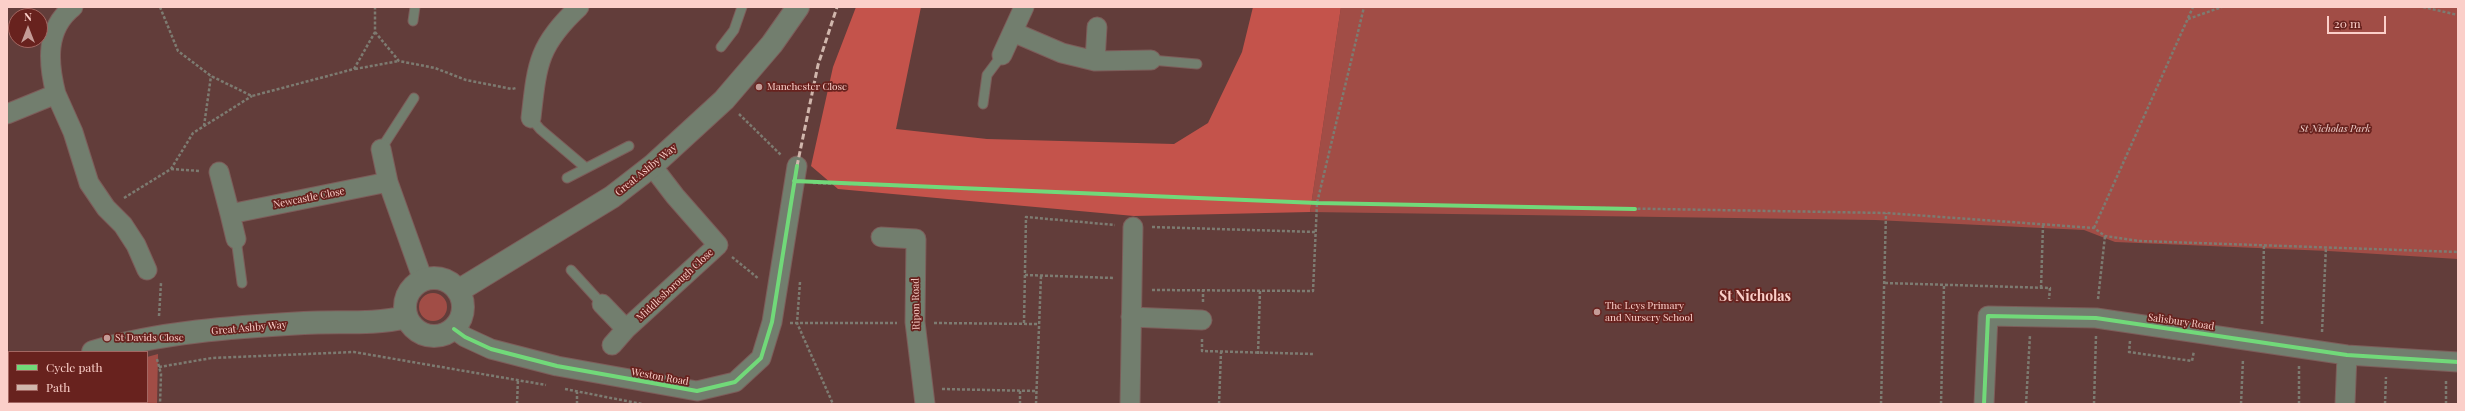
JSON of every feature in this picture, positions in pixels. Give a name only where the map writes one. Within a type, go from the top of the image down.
[{"type":"street","points":[[73,7],[60,18],[51,41],[52,77],[56,94],[73,132],[89,183],[106,208],[123,225],[136,245],[147,270]]},
{"type":"street","points":[[531,118],[535,83],[545,47],[552,34],[579,7]]},
{"type":"street","points":[[1002,55],[1024,7]]},
{"type":"street","name":"Great Ashby Way","points":[[458,291],[612,198],[652,166],[724,100],[795,8]]},
{"type":"street","points":[[1095,61],[1097,27]]},
{"type":"street","points":[[1013,32],[1062,53],[1095,61],[1151,60]]},
{"type":"street","points":[[7,114],[56,94]]},
{"type":"street","points":[[381,149],[388,182],[423,280]]},
{"type":"street","name":"Middlesborough Close","points":[[612,345],[626,329],[718,245],[675,196],[652,166]]},
{"type":"street","points":[[219,172],[236,239]]},
{"type":"street","name":"Weston Road","points":[[454,329],[465,337],[491,349],[557,366],[697,391],[735,382],[761,358],[772,322],[775,292],[796,172]]},
{"type":"street","name":"Newcastle Close","points":[[230,214],[388,182]]},
{"type":"street","points":[[1130,404],[1133,227]]},
{"type":"street","name":"Ripon Road","points":[[881,237],[916,239],[915,322],[924,396]]},
{"type":"street","points":[[443,279],[452,284],[458,291],[463,304],[463,311],[454,329],[436,337],[427,336],[414,328],[406,317],[405,308],[410,291],[423,280],[443,279]]},
{"type":"street","points":[[602,304],[626,329]]},
{"type":"street","name":"Salisbury Road","points":[[1984,404],[1988,316],[2096,318],[2347,355],[2452,362]]},
{"type":"street","name":"Great Ashby Way","points":[[98,351],[153,340],[242,328],[305,323],[388,321],[406,317]]},
{"type":"street","points":[[1131,317],[1202,320]]},
{"type":"street","points":[[2344,404],[2347,355]]},
{"type":"lane","points":[[413,21],[415,7]]},
{"type":"lane","points":[[721,47],[734,30],[742,7]]},
{"type":"lane","points":[[983,104],[987,75],[1002,55]]},
{"type":"lane","points":[[1151,60],[1197,64]]},
{"type":"lane","points":[[381,149],[414,98]]},
{"type":"lane","points":[[531,118],[540,129],[586,168]]},
{"type":"lane","points":[[567,178],[629,146]]},
{"type":"lane","points":[[236,239],[242,283]]},
{"type":"lane","points":[[571,270],[602,304]]},
{"type":"path","points":[[160,7],[178,51],[212,76],[252,96]]},
{"type":"path","points":[[354,70],[375,32],[375,7]]},
{"type":"path","points":[[1024,275],[1203,290],[1313,291],[1316,203],[1364,7]]},
{"type":"path","points":[[2094,228],[2193,7]]},
{"type":"path","points":[[2188,19],[2222,7]]},
{"type":"path","points":[[2423,7],[2458,15]]},
{"type":"path","points":[[375,32],[399,61]]},
{"type":"path","points":[[106,208],[171,169],[193,133],[252,96],[354,70],[399,61],[435,68],[466,80],[512,89],[535,83]]},
{"type":"path","points":[[204,126],[212,76]]},
{"type":"path","points":[[724,100],[796,172],[1316,203],[1886,212],[2094,228],[2105,236],[2139,241],[2264,244],[2458,252]]},
{"type":"path","points":[[171,169],[219,172]]},
{"type":"path","points":[[1881,404],[1886,212]]},
{"type":"path","points":[[2041,288],[2043,225]]},
{"type":"path","points":[[2241,404],[2253,341],[2264,244]]},
{"type":"path","points":[[718,245],[775,292]]},
{"type":"path","points":[[2321,351],[2326,247]]},
{"type":"path","points":[[147,270],[156,271],[161,282],[158,322],[151,324],[153,340]]},
{"type":"path","points":[[1036,404],[1041,276]]},
{"type":"path","points":[[1885,283],[2050,288],[2040,316],[2026,404]]},
{"type":"path","points":[[1941,404],[1944,284]]},
{"type":"path","points":[[1203,290],[1202,351],[1258,354],[1313,354]]},
{"type":"path","points":[[1258,354],[1260,290]]},
{"type":"path","points":[[798,323],[833,404]]},
{"type":"path","points":[[2123,340],[2130,341],[2129,352],[2192,361],[2197,332]]},
{"type":"path","points":[[2096,338],[2102,338]]},
{"type":"path","points":[[2299,348],[2299,404]]},
{"type":"path","points":[[160,404],[161,374],[159,367],[212,358],[354,352],[548,385]]},
{"type":"path","points":[[1219,404],[1221,352]]},
{"type":"path","points":[[2386,404],[2387,358]]},
{"type":"path","points":[[2446,404],[2452,362]]},
{"type":"path","points":[[517,404],[518,379]]},
{"type":"path","points":[[562,388],[642,404]]},
{"type":"path","points":[[1020,391],[1020,404]]},
{"type":"path","points":[[924,396],[1036,391]]},
{"type":"path","points":[[577,392],[577,404]]},
{"type":"green space","name":"St Nicholas Park","points":[[1341,7],[2458,7],[2458,259],[2328,251],[2115,242],[2084,230],[1875,220],[1310,212]]},
{"type":"green space","points":[[433,293],[439,294],[443,297],[446,301],[446,313],[443,317],[439,320],[433,321],[427,320],[423,317],[420,313],[419,307],[420,301],[423,297],[427,294]]},
{"type":"green space","points":[[158,354],[157,404],[22,404],[148,403],[148,357]]},
{"type":"shaded area","points":[[856,7],[921,7],[896,129],[987,139],[1174,144],[1208,123],[1242,52],[1253,7],[1341,7],[1310,212],[1134,216],[838,189],[811,166],[833,67]]},
{"type":"marked path","points":[[797,166],[818,65],[837,7]]},
{"type":"cycle path","points":[[454,329],[465,337],[491,349],[557,366],[697,391],[735,382],[761,358],[772,322],[797,166]]},
{"type":"cycle path","points":[[794,181],[1317,203],[1635,209]]},
{"type":"cycle path","points":[[1984,404],[1988,316],[2096,318],[2347,355],[2458,362]]},
{"type":"place","name":"Manchester Close","points":[[759,87]]},
{"type":"place","name":"The Leys Primary and Nursery School","points":[[1597,312]]},
{"type":"place","name":"St Davids Close","points":[[107,338]]},
{"type":"district","name":"St Nicholas","points":[[1755,297]]}]
